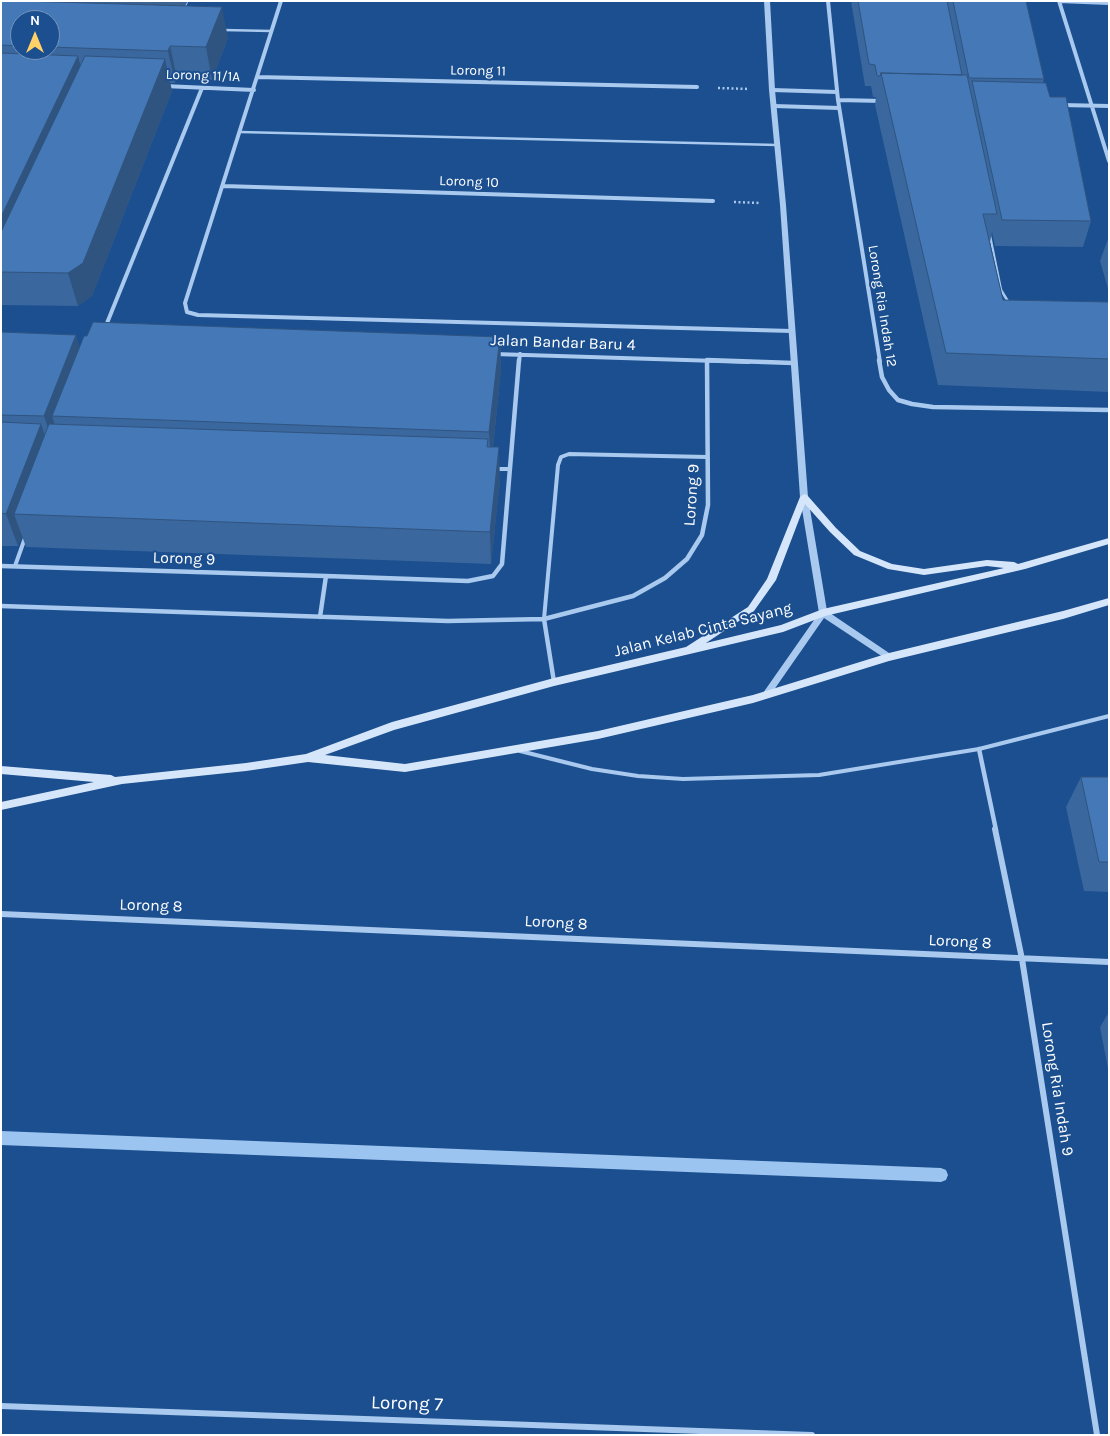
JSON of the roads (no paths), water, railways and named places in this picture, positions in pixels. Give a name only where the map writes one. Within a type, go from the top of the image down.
[{"type":"main road","points":[[682,653],[751,608],[771,580],[804,497],[833,530],[857,552],[891,567],[924,572],[986,563],[1026,566]]},
{"type":"main road","name":"Jalan Kelab Cinta Sayang","points":[[1,806],[122,780],[237,768],[307,758],[392,726],[554,682],[783,628],[823,612],[1026,566],[1109,541]]},
{"type":"main road","name":"Jalan Kelab Cinta Sayang","points":[[307,758],[405,768],[598,735],[766,695],[889,657],[1063,615],[1109,601]]},
{"type":"main road","name":"Jalan Kelab Cinta Sayang","points":[[1,770],[122,780]]},
{"type":"street","points":[[224,186],[281,1]]},
{"type":"street","points":[[766,695],[823,612],[804,497],[783,205],[772,90],[767,1]]},
{"type":"street","name":"Lorong Ria Indah 12","points":[[828,1],[838,100],[882,377],[889,390],[898,400],[932,407],[1109,410]]},
{"type":"street","points":[[1109,3],[1060,1],[1109,161]]},
{"type":"street","name":"Lorong 11","points":[[257,77],[697,88]]},
{"type":"street","name":"Lorong 11/1A","points":[[156,86],[254,90]]},
{"type":"street","points":[[103,333],[202,88]]},
{"type":"street","points":[[772,90],[837,92]]},
{"type":"street","points":[[838,100],[885,101]]},
{"type":"street","points":[[1054,105],[1109,106]]},
{"type":"street","points":[[774,106],[840,108]]},
{"type":"street","name":"Lorong 10","points":[[224,186],[713,201]]},
{"type":"street","name":"Jalan Bandar Baru 4","points":[[224,186],[185,303],[187,312],[198,315],[792,331]]},
{"type":"street","name":"Jalan Bandar Baru 4","points":[[491,354],[793,363]]},
{"type":"street","name":"Lorong 9","points":[[1,566],[468,581],[493,576],[502,564],[520,354]]},
{"type":"street","name":"Lorong 9","points":[[1,606],[448,621],[544,619],[633,596],[665,578],[687,559],[702,535],[708,505],[708,360]]},
{"type":"street","points":[[320,617],[326,576]]},
{"type":"street","points":[[823,612],[889,657]]},
{"type":"street","points":[[544,619],[554,682]]},
{"type":"street","name":"Lorong Ria Indah 9","points":[[979,749],[1022,959],[1098,1435]]},
{"type":"street","name":"Lorong 8","points":[[1,914],[1109,962]]},
{"type":"street","name":"Lorong 7","points":[[1,1406],[812,1435]]},
{"type":"lane","points":[[223,30],[271,31]]},
{"type":"lane","points":[[240,132],[777,145]]},
{"type":"lane","points":[[989,234],[1001,290],[1011,305]]},
{"type":"lane","points":[[544,619],[558,465],[561,457],[569,454],[707,457]]},
{"type":"lane","points":[[490,468],[510,469]]},
{"type":"lane","points":[[15,566],[28,531]]},
{"type":"lane","points":[[513,749],[592,769],[638,776],[717,779],[819,775],[979,749],[1109,716]]},
{"type":"water","points":[[1,1],[188,1],[184,10]]},
{"type":"waterway","points":[[1,1138],[941,1175]]}]
